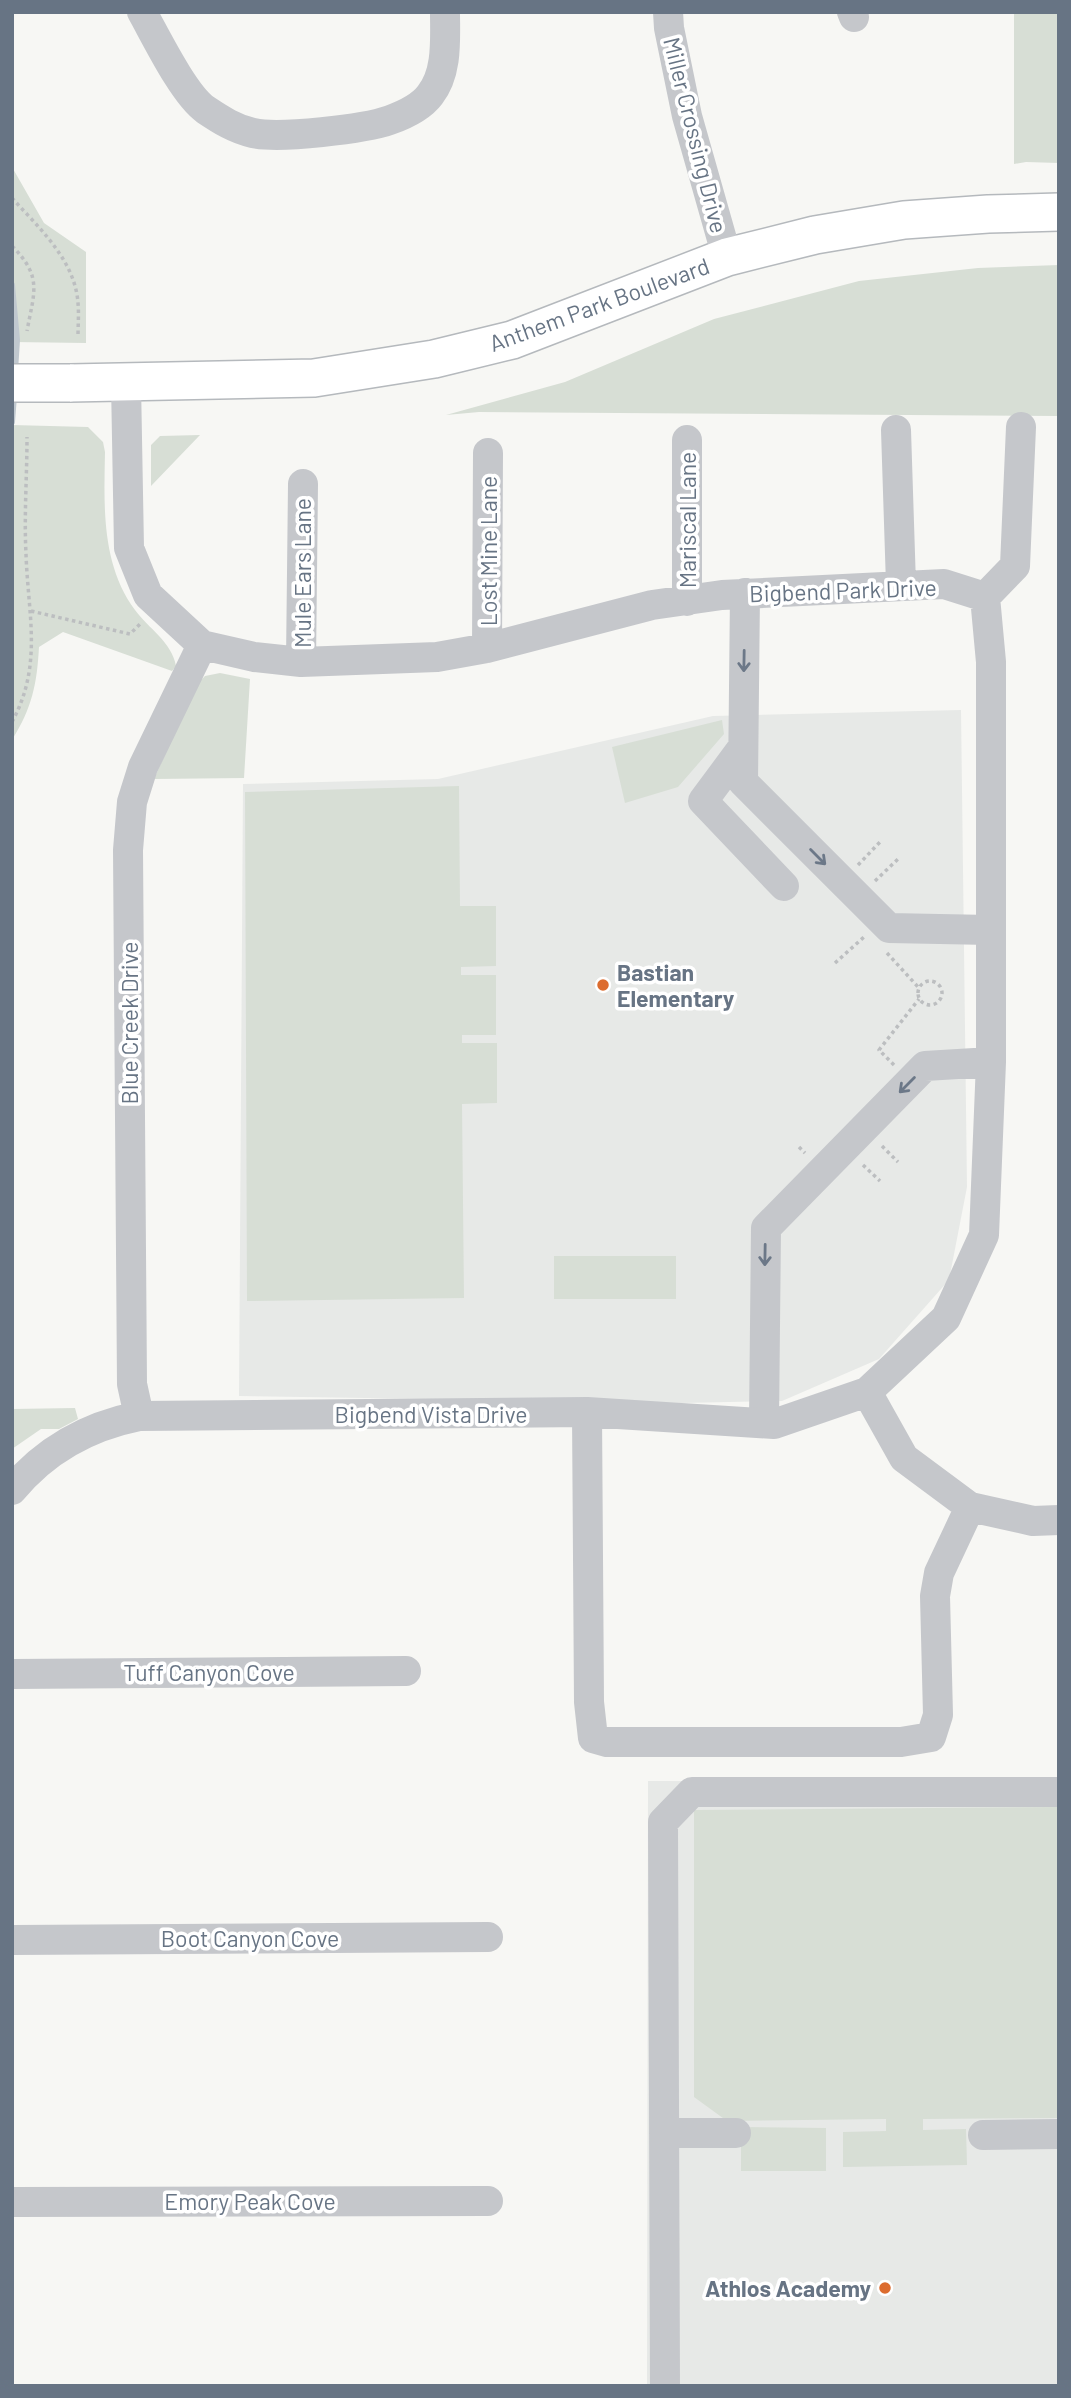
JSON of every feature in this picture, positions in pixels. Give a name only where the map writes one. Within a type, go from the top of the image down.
[{"type":"main road","name":"Anthem Park Boulevard","points":[[12,383],[314,378],[434,359],[512,340],[727,257],[815,235],[904,220],[1059,212]]},
{"type":"street","points":[[142,12],[177,74],[202,108],[232,127],[278,136],[388,121],[411,110],[433,92],[445,58],[445,12]]},
{"type":"street","name":"Miller Crossing Drive","points":[[668,12],[687,116],[727,257]]},
{"type":"street","name":"Bigbend Park Drive","points":[[126,383],[129,548],[148,595],[202,645],[254,657],[301,662],[437,657],[487,648],[652,605],[745,593],[944,584],[985,597]]},
{"type":"street","points":[[1021,427],[1015,566],[985,597],[991,662],[991,1062],[984,1235],[946,1318],[867,1392],[904,1458],[970,1507],[1033,1521],[1059,1520]]},
{"type":"street","points":[[896,430],[901,585]]},
{"type":"street","name":"Mariscal Lane","points":[[687,440],[687,601]]},
{"type":"street","name":"Lost Mine Lane","points":[[487,648],[488,453]]},
{"type":"street","name":"Mule Ears Lane","points":[[301,662],[303,484]]},
{"type":"street","points":[[745,593],[743,782],[890,928],[990,930]]},
{"type":"street","name":"Blue Creek Drive","points":[[139,1416],[132,1384],[128,850],[132,803],[143,767],[202,645]]},
{"type":"street","points":[[743,747],[703,801],[784,886]]},
{"type":"street","points":[[764,1423],[766,1228],[925,1066],[991,1062]]},
{"type":"street","name":"Bigbend Vista Drive","points":[[12,1490],[33,1468],[72,1440],[97,1427],[139,1416],[587,1412],[774,1423],[867,1392]]},
{"type":"street","points":[[587,1412],[589,1702],[593,1738],[607,1742],[901,1742],[931,1737],[938,1715],[935,1596],[939,1573],[970,1507]]},
{"type":"street","name":"Tuff Canyon Cove","points":[[12,1674],[406,1671]]},
{"type":"street","points":[[665,2386],[663,1822],[692,1792],[1059,1792]]},
{"type":"street","name":"Boot Canyon Cove","points":[[12,1940],[488,1937]]},
{"type":"street","points":[[664,2133],[736,2133]]},
{"type":"street","points":[[983,2135],[1059,2134]]},
{"type":"street","name":"Emory Peak Cove","points":[[12,2202],[488,2201]]},
{"type":"path","points":[[12,198],[54,244],[64,260],[78,301],[78,336]]},
{"type":"path","points":[[12,246],[26,260],[33,275],[34,305],[27,331]]},
{"type":"path","points":[[12,722],[29,681],[33,641],[26,557],[27,437]]},
{"type":"path","points":[[31,611],[130,634],[142,622]]},
{"type":"path","points":[[855,869],[880,842]]},
{"type":"path","points":[[871,885],[898,859]]},
{"type":"path","points":[[835,964],[868,933]]},
{"type":"path","points":[[886,951],[919,988]]},
{"type":"path","points":[[895,1066],[879,1050],[919,999],[919,988],[924,982],[933,981],[940,985],[943,993],[934,1005],[925,1005],[919,999]]},
{"type":"path","points":[[878,1142],[898,1163]]},
{"type":"path","points":[[859,1161],[880,1181]]},
{"type":"shaded area","points":[[1014,12],[1059,12],[1059,163],[1014,164]]},
{"type":"shaded area","points":[[12,167],[44,223],[86,252],[86,343],[12,342]]},
{"type":"shaded area","points":[[1059,265],[1059,416],[479,412],[446,415],[565,382],[714,319],[859,281],[978,268]]},
{"type":"shaded area","points":[[12,425],[88,427],[103,442],[107,534],[116,573],[135,610],[165,642],[176,666],[172,671],[63,632],[39,647],[32,695],[12,740]]},
{"type":"shaded area","points":[[200,435],[151,486],[151,445],[160,436]]},
{"type":"shaded area","points":[[220,673],[250,679],[244,778],[154,779],[196,685],[205,676]]},
{"type":"shaded area","name":"Bastian Elementary","points":[[961,710],[967,1187],[949,1280],[879,1359],[782,1401],[682,1403],[239,1396],[243,784],[438,779],[713,716]]},
{"type":"shaded area","points":[[722,720],[724,734],[678,787],[625,803],[612,747]]},
{"type":"shaded area","points":[[459,786],[460,906],[496,906],[496,966],[461,967],[461,975],[496,975],[496,1035],[462,1035],[462,1043],[497,1043],[497,1103],[462,1104],[464,1298],[247,1301],[245,792]]},
{"type":"shaded area","points":[[554,1256],[676,1256],[676,1299],[554,1299]]},
{"type":"shaded area","points":[[75,1408],[78,1419],[59,1429],[41,1429],[12,1449],[12,1409]]},
{"type":"shaded area","points":[[648,1781],[1059,1782],[1059,2386],[647,2386]]},
{"type":"shaded area","points":[[1059,1807],[1059,2118],[923,2119],[923,2130],[966,2129],[967,2165],[843,2167],[843,2132],[886,2131],[886,2119],[727,2121],[694,2097],[694,1810]]},
{"type":"shaded area","points":[[741,2127],[826,2128],[826,2171],[741,2171]]},
{"type":"waterway","points":[[12,285],[17,340],[15,371]]},
{"type":"waterway","points":[[12,422],[14,396]]},
{"type":"place","name":"Bastian Elementary","points":[[603,985]]},
{"type":"place","name":"Athlos Academy","points":[[885,2288]]}]
